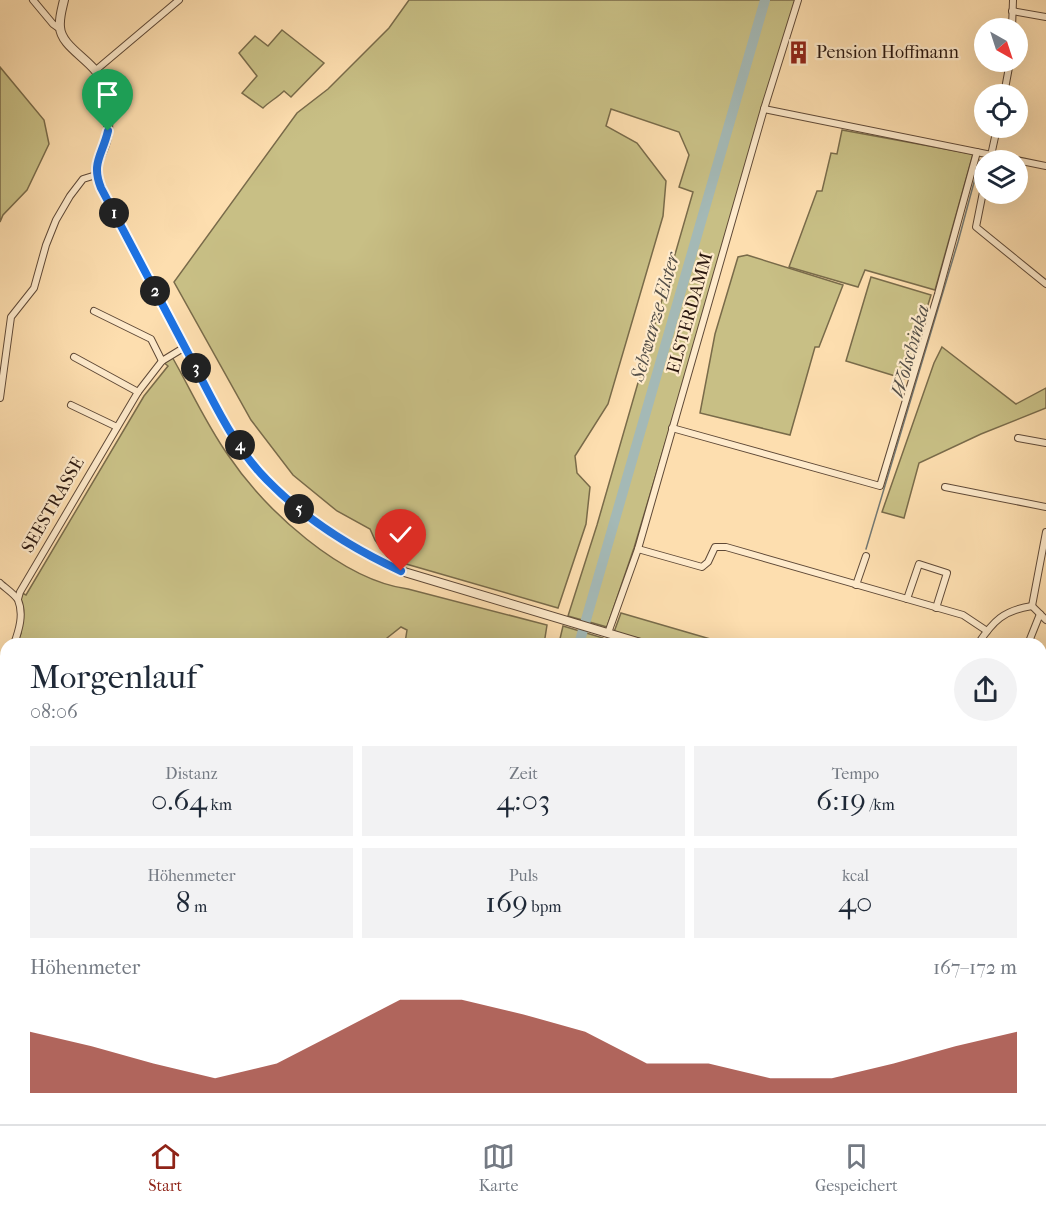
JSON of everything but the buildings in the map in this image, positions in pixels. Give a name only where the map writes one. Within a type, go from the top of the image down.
[{"type":"street","points":[[33,0],[52,24],[60,29],[67,42],[96,70],[103,83],[108,131],[98,159],[96,175],[106,198],[232,432],[265,479],[325,530],[367,556],[401,571],[624,638]]},
{"type":"street","points":[[60,29],[64,0]]},
{"type":"street","points":[[96,70],[179,0]]},
{"type":"street","name":"ELSTERDAMM","points":[[604,632],[638,549],[764,109],[798,0]]},
{"type":"street","points":[[1012,18],[1013,0]]},
{"type":"street","points":[[1012,11],[1046,17]]},
{"type":"street","points":[[764,109],[974,151]]},
{"type":"street","points":[[672,428],[880,486],[938,294],[974,163]]},
{"type":"street","points":[[1028,163],[1046,166]]},
{"type":"street","points":[[0,398],[11,317],[34,288],[46,245],[65,204],[83,179],[96,175]]},
{"type":"street","points":[[981,204],[976,227],[1046,284]]},
{"type":"street","points":[[94,311],[151,339],[162,361]]},
{"type":"street","name":"SEESTRASSE","points":[[18,599],[138,392],[162,361],[185,347]]},
{"type":"street","points":[[74,357],[138,392]]},
{"type":"street","points":[[71,405],[117,427]]},
{"type":"street","points":[[1018,438],[1046,443]]},
{"type":"street","points":[[945,487],[1046,507]]},
{"type":"street","points":[[1032,606],[1046,532]]},
{"type":"street","points":[[638,549],[702,567],[708,562],[715,547],[726,547],[963,615],[987,631]]},
{"type":"street","points":[[856,585],[866,556]]},
{"type":"street","points":[[907,599],[918,564],[947,573],[936,608]]},
{"type":"street","points":[[0,583],[18,599],[21,616],[16,638]]},
{"type":"street","points":[[1032,606],[1046,620]]},
{"type":"street","points":[[982,638],[1005,613],[1017,608],[1032,606]]},
{"type":"street","points":[[1030,638],[1040,614]]},
{"type":"shaded area","points":[[409,0],[798,0],[634,548],[607,627],[568,616],[597,525],[693,192],[679,187],[689,155],[679,132],[611,109],[606,126],[637,143],[666,181],[663,216],[608,404],[575,456],[577,473],[590,487],[586,524],[558,608],[389,559],[370,529],[337,511],[293,475],[251,420],[174,282],[297,113],[328,89],[389,28]]},
{"type":"shaded area","points":[[282,30],[324,63],[291,97],[284,91],[263,108],[242,93],[257,76],[239,53],[255,36],[268,46]]},
{"type":"shaded area","points":[[0,67],[44,120],[49,144],[27,190],[3,215],[0,222]]},
{"type":"shaded area","points":[[842,130],[973,154],[935,290],[865,270],[858,287],[789,267],[817,191],[822,191],[831,153],[837,154]]},
{"type":"shaded area","points":[[747,255],[843,285],[819,347],[815,347],[790,435],[700,413],[715,334],[738,257]]},
{"type":"shaded area","points":[[871,277],[931,295],[905,379],[846,361]]},
{"type":"shaded area","points":[[942,347],[1016,404],[1046,388],[1046,408],[981,434],[919,463],[904,518],[882,512],[934,363]]},
{"type":"shaded area","points":[[171,355],[220,443],[262,498],[307,539],[331,557],[383,583],[547,625],[545,638],[406,638],[407,630],[401,627],[387,638],[19,638],[20,592],[26,595],[144,396],[168,366],[162,361]]},
{"type":"shaded area","points":[[621,613],[707,638],[637,638],[614,632]]},
{"type":"shaded area","points":[[563,626],[603,638],[560,638]]},
{"type":"waterway","name":"Schwarze Elster","points":[[581,638],[765,0]]},
{"type":"waterway","name":"Wolschinka","points":[[866,549],[974,182]]},
{"type":"place","name":"Pension Hoffmann","points":[[798,52]]},
{"type":"route","points":[[108,131],[98,159],[96,175],[101,188],[210,396],[245,453],[265,479],[318,525],[367,556],[401,571]]}]
